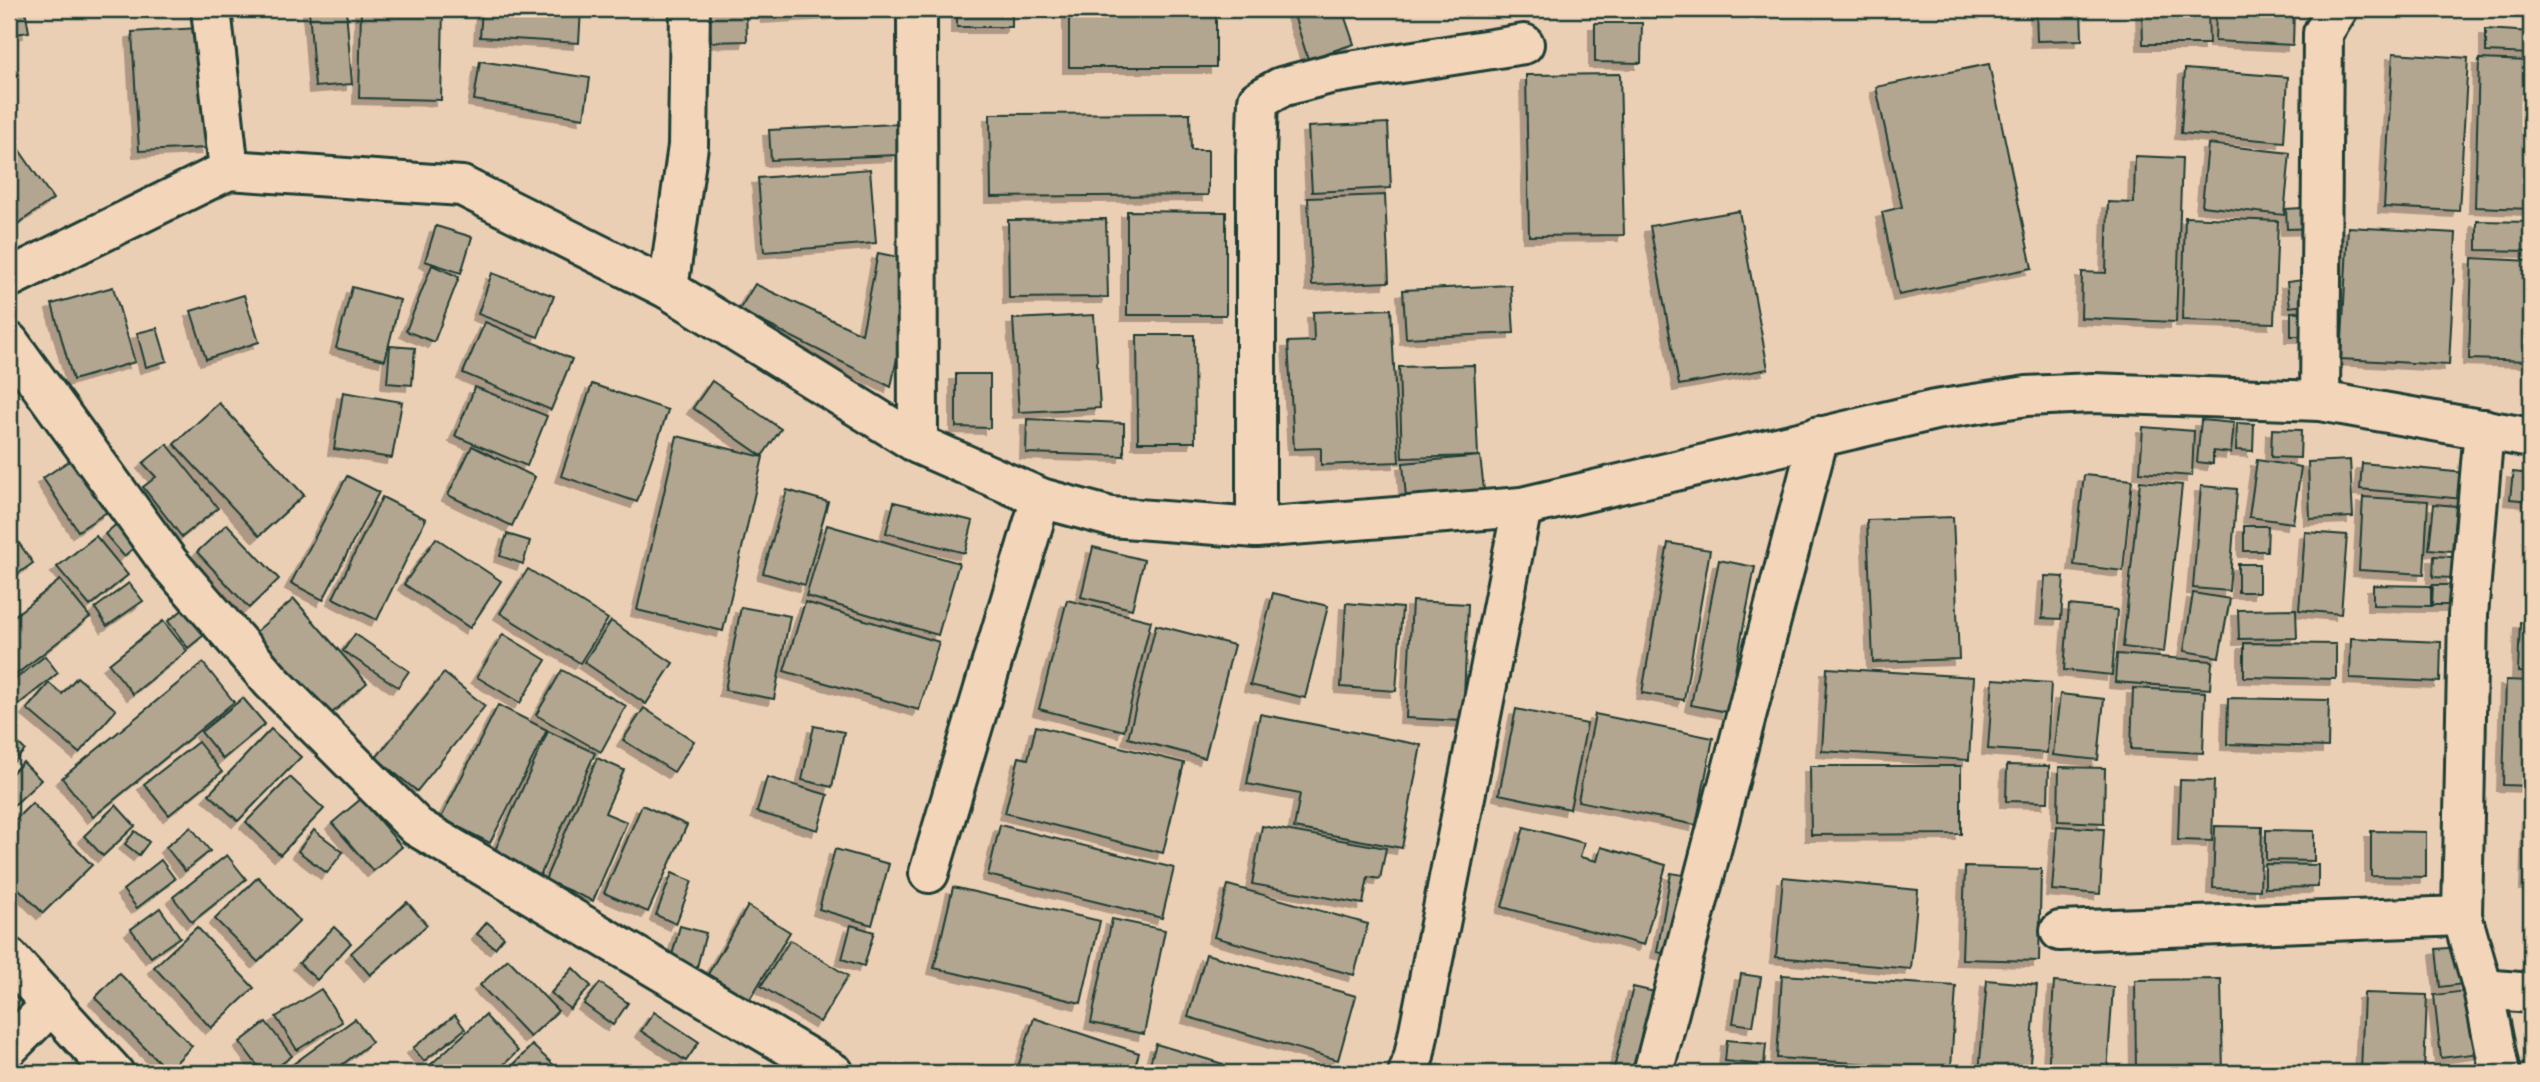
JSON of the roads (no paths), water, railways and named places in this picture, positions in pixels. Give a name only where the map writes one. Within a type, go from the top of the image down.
[{"type":"street","points":[[211,9],[229,170]]},
{"type":"street","points":[[668,289],[688,146],[690,9]]},
{"type":"street","points":[[917,9],[918,444]]},
{"type":"street","points":[[2320,401],[2323,33],[2338,9]]},
{"type":"street","points":[[1256,528],[1255,157],[1258,100],[1281,87],[1330,74],[1524,44]]},
{"type":"street","points":[[9,278],[229,170],[462,186],[668,289],[918,444],[1041,498],[1111,517],[1256,528],[1522,507],[1935,410],[2027,396],[2092,393],[2320,401],[2531,438]]},
{"type":"street","points":[[9,342],[169,563],[272,682],[417,827],[834,1073]]},
{"type":"street","points":[[2484,429],[2469,615],[2462,916],[2483,989],[2500,1073]]},
{"type":"street","points":[[1653,1073],[1819,436]]},
{"type":"street","points":[[929,873],[1041,498]]},
{"type":"street","points":[[1408,1073],[1414,1056],[1522,507]]},
{"type":"street","points":[[2060,931],[2462,916]]},
{"type":"street","points":[[9,958],[114,1073]]},
{"type":"street","points":[[2483,989],[2531,993]]},
{"type":"street","points":[[9,1047],[52,1004]]}]
